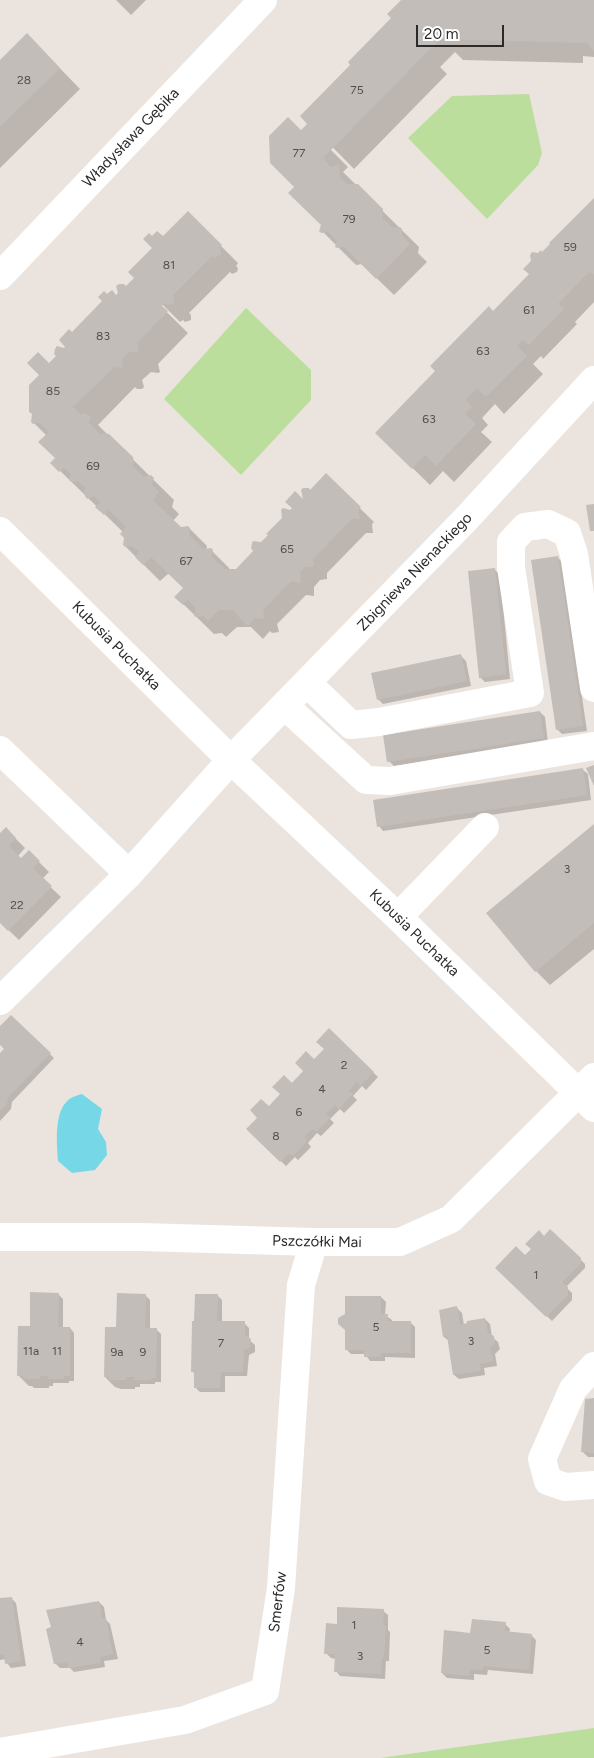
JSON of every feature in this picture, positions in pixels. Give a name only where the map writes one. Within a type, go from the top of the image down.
[{"type":"street","name":"Władysława Gębika","points":[[0,276],[263,0]]},
{"type":"street","name":"Zbigniewa Nienackiego","points":[[231,760],[466,519],[594,380]]},
{"type":"street","points":[[307,683],[351,724],[379,722],[530,693],[511,566],[511,542],[525,527],[548,524],[567,533],[574,554],[594,688]]},
{"type":"street","name":"Kubusia Puchatka","points":[[0,531],[231,760],[589,1093]]},
{"type":"street","points":[[284,706],[366,780],[390,781],[594,746]]},
{"type":"street","points":[[0,750],[129,874]]},
{"type":"street","points":[[0,1001],[129,874],[231,760]]},
{"type":"street","points":[[398,917],[485,827]]},
{"type":"street","name":"Pszczółki Mai","points":[[0,1238],[400,1242],[451,1219],[589,1093]]},
{"type":"street","name":"Smerfów","points":[[0,1752],[185,1720],[265,1691],[281,1588],[301,1286],[314,1242]]},
{"type":"street","points":[[594,1366],[573,1389],[542,1459],[548,1481],[565,1487],[594,1485]]},
{"type":"green space","points":[[529,94],[542,153],[538,165],[487,219],[408,138],[452,96]]},
{"type":"green space","points":[[246,308],[311,370],[311,400],[241,475],[164,399]]},
{"type":"green space","points":[[594,1728],[594,1758],[380,1758]]},
{"type":"water","points":[[82,1094],[102,1109],[98,1129],[106,1142],[107,1155],[95,1170],[72,1173],[58,1161],[57,1127],[61,1110],[65,1103],[72,1097]]},
{"type":"building","points":[[401,0],[594,0],[594,51],[587,43],[440,39],[323,158],[331,167],[338,165],[340,177],[348,185],[358,184],[383,209],[383,219],[394,228],[400,227],[402,235],[410,244],[376,279],[344,247],[335,247],[337,241],[328,232],[321,233],[319,231],[321,225],[288,193],[294,187],[270,163],[269,136],[288,117],[301,130],[307,124],[300,116],[350,65],[348,62],[391,18],[387,14]]},
{"type":"building","points":[[27,33],[60,68],[0,127],[0,60]]},
{"type":"building","points":[[594,198],[594,274],[589,272],[558,304],[564,309],[529,345],[523,340],[517,346],[527,356],[486,397],[477,388],[466,400],[472,407],[465,414],[476,424],[436,466],[425,455],[412,469],[375,433],[435,371],[430,366],[489,306],[493,311],[529,274],[523,269],[531,261],[530,255],[532,252],[538,253],[541,250],[542,252]]},
{"type":"building","points":[[188,211],[222,245],[219,248],[221,255],[214,258],[212,256],[173,295],[174,303],[167,305],[165,303],[162,306],[168,311],[137,343],[139,350],[137,353],[130,351],[122,359],[123,366],[121,368],[114,367],[73,407],[81,415],[83,413],[91,416],[89,423],[101,435],[103,433],[109,434],[133,457],[134,463],[132,465],[144,477],[151,475],[154,478],[152,485],[159,492],[153,500],[181,527],[188,526],[190,528],[189,535],[203,549],[211,548],[213,550],[211,557],[225,569],[236,569],[253,551],[251,548],[253,541],[261,542],[268,535],[266,534],[282,518],[281,510],[283,508],[290,510],[292,508],[285,502],[295,491],[303,499],[301,490],[309,488],[310,490],[326,473],[361,507],[358,510],[360,518],[352,519],[313,559],[314,565],[312,567],[305,567],[300,572],[301,581],[299,583],[291,581],[263,610],[265,618],[255,618],[248,626],[234,610],[219,610],[208,621],[204,616],[196,617],[194,616],[196,608],[188,600],[183,605],[174,597],[183,588],[151,557],[143,565],[135,557],[139,552],[132,546],[125,547],[123,545],[124,538],[120,534],[126,527],[109,510],[104,515],[95,507],[100,502],[94,496],[87,499],[84,490],[86,488],[78,481],[71,482],[69,480],[71,474],[64,468],[59,472],[50,463],[55,458],[38,442],[49,432],[40,423],[33,424],[31,422],[32,414],[29,412],[29,385],[39,375],[27,363],[38,352],[49,363],[56,356],[54,354],[57,346],[65,347],[59,340],[69,329],[72,332],[102,301],[98,297],[104,291],[107,294],[112,290],[116,295],[118,293],[116,286],[124,284],[126,286],[134,278],[128,272],[152,248],[143,239],[149,233],[152,236],[157,231],[163,236]]},
{"type":"building","points":[[594,504],[594,531],[590,531],[586,505]]},
{"type":"building","points":[[558,556],[583,726],[556,730],[531,560]]},
{"type":"building","points":[[495,568],[506,674],[479,678],[468,571]]},
{"type":"building","points":[[461,654],[467,681],[377,700],[371,673]]},
{"type":"building","points":[[540,711],[544,738],[387,762],[383,735]]},
{"type":"building","points":[[594,765],[594,786],[586,768]]},
{"type":"building","points":[[583,768],[587,795],[377,827],[373,800]]},
{"type":"building","points":[[594,824],[594,923],[535,972],[486,913]]},
{"type":"building","points":[[6,827],[16,838],[9,846],[21,858],[29,850],[40,861],[33,868],[52,886],[8,931],[0,923],[0,833]]},
{"type":"building","points":[[11,1015],[51,1053],[8,1097],[7,1104],[0,1111],[0,1053],[4,1049],[0,1045],[0,1026]]},
{"type":"building","points":[[329,1028],[374,1072],[360,1086],[357,1082],[349,1091],[353,1094],[339,1109],[335,1105],[326,1114],[330,1118],[316,1132],[312,1129],[304,1137],[307,1141],[293,1156],[289,1153],[280,1162],[246,1129],[257,1118],[250,1110],[261,1099],[269,1106],[280,1094],[272,1087],[284,1075],[292,1083],[303,1071],[295,1063],[306,1051],[314,1059],[324,1049],[316,1042]]},
{"type":"building","points":[[550,1229],[581,1258],[581,1263],[562,1282],[568,1287],[568,1295],[546,1317],[495,1268],[516,1246],[525,1255],[531,1249],[525,1244],[539,1230],[544,1236]]},
{"type":"building","points":[[30,1292],[59,1293],[58,1327],[70,1327],[70,1376],[64,1376],[64,1379],[48,1379],[48,1376],[40,1376],[39,1379],[23,1379],[23,1376],[17,1376],[18,1326],[30,1326]]},
{"type":"building","points":[[117,1293],[146,1294],[145,1328],[157,1328],[156,1378],[151,1378],[151,1380],[134,1380],[135,1377],[126,1377],[126,1380],[109,1380],[109,1377],[104,1377],[105,1327],[116,1327]]},
{"type":"building","points":[[195,1294],[218,1294],[217,1321],[245,1321],[245,1335],[251,1339],[250,1347],[244,1350],[243,1372],[221,1372],[220,1388],[194,1388],[194,1372],[191,1372],[192,1321],[194,1321]]},
{"type":"building","points":[[345,1296],[381,1296],[381,1314],[388,1314],[387,1321],[411,1321],[411,1353],[381,1353],[381,1357],[364,1357],[364,1350],[345,1350],[345,1330],[338,1324],[338,1318],[345,1314]]},
{"type":"building","points":[[457,1306],[460,1325],[467,1323],[467,1321],[485,1318],[488,1333],[494,1336],[495,1344],[490,1348],[493,1361],[480,1364],[481,1371],[453,1375],[447,1336],[443,1337],[439,1310]]},
{"type":"building","points":[[594,1398],[594,1453],[581,1452],[585,1399]]},
{"type":"building","points":[[12,1597],[21,1661],[5,1664],[4,1654],[0,1655],[0,1598]]},
{"type":"building","points":[[99,1601],[102,1618],[106,1618],[113,1654],[100,1657],[101,1663],[68,1668],[67,1663],[54,1664],[46,1629],[51,1627],[46,1610]]},
{"type":"building","points":[[337,1607],[384,1609],[383,1626],[386,1626],[381,1674],[334,1672],[335,1654],[324,1654],[326,1623],[337,1624]]},
{"type":"building","points":[[472,1619],[506,1622],[505,1631],[532,1634],[529,1670],[483,1666],[483,1670],[470,1669],[469,1676],[441,1673],[444,1630],[470,1633]]}]
